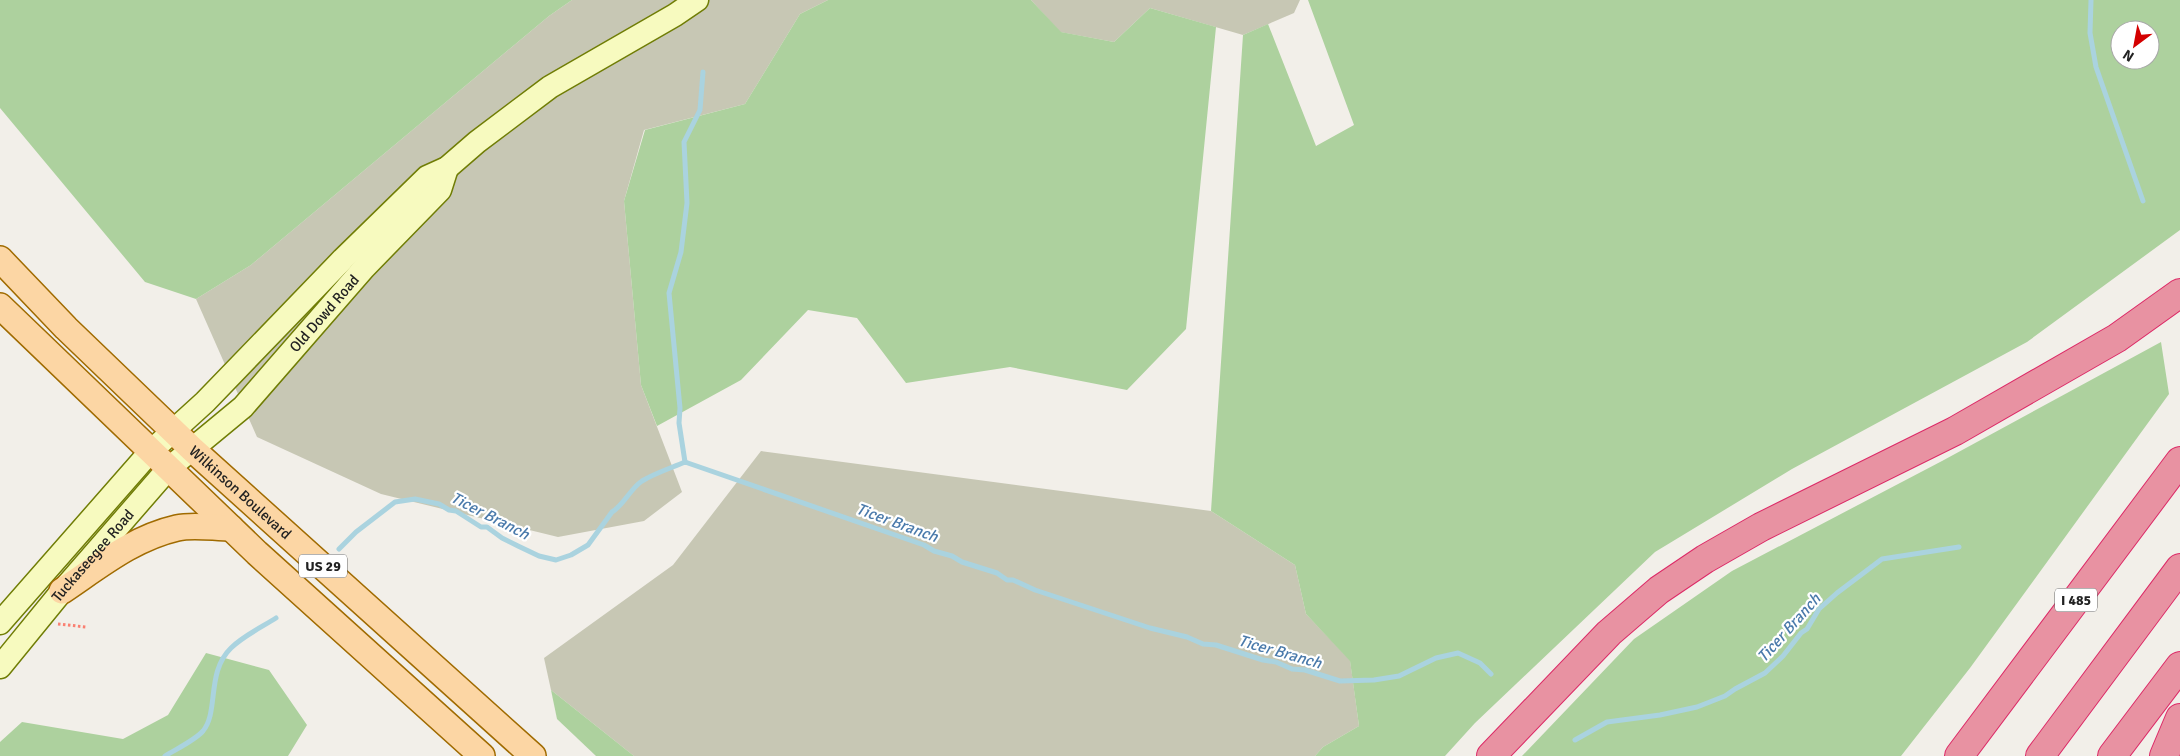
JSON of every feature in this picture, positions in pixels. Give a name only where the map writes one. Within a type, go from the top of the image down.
[{"type":"highway","points":[[1491,756],[1609,633],[1659,590],[1705,559],[1761,527],[1955,431],[2117,338],[2180,294]]},
{"type":"highway","name":"I 485","points":[[1962,750],[2180,461]]},
{"type":"highway","points":[[2040,756],[2180,568]]},
{"type":"highway","points":[[2112,756],[2180,666]]},
{"type":"highway","points":[[2164,756],[2180,718]]},
{"type":"main road","name":"Wilkinson Boulevard","points":[[0,259],[66,328],[192,449],[533,756]]},
{"type":"main road","name":"Wilkinson Boulevard","points":[[0,306],[231,528],[482,756]]},
{"type":"main road","points":[[62,591],[128,546],[178,527],[231,528]]},
{"type":"street","name":"Old Dowd Road","points":[[174,432],[288,318],[343,258],[427,177],[447,168],[550,87],[675,15],[697,0]]},
{"type":"street","name":"Old Dowd Road","points":[[192,449],[244,407],[364,268],[440,190],[447,168]]},
{"type":"street","name":"Tuckaseegee Road","points":[[0,623],[150,452],[174,432]]},
{"type":"street","name":"Tuckaseegee Road","points":[[4,662],[62,591],[168,469],[192,449]]},
{"type":"shaded area","points":[[572,0],[828,0],[800,14],[745,104],[644,130],[624,201],[641,385],[682,492],[644,521],[558,537],[381,494],[257,437],[196,299],[251,265],[549,16]]},
{"type":"shaded area","points":[[1031,0],[1300,0],[1294,13],[1243,35],[1150,8],[1114,42],[1060,32]]},
{"type":"shaded area","points":[[761,451],[1211,511],[1295,565],[1306,614],[1350,660],[1359,726],[1323,747],[1315,756],[634,756],[551,690],[544,658],[673,565]]},
{"type":"green space","points":[[0,0],[572,0],[549,16],[251,265],[196,299],[145,282],[0,108]]},
{"type":"green space","points":[[828,0],[1031,0],[1061,32],[1114,42],[1150,8],[1216,27],[1186,329],[1127,390],[1010,367],[906,383],[857,318],[808,310],[741,380],[657,426],[641,385],[624,201],[645,130],[745,104],[800,14]]},
{"type":"green space","points":[[1308,0],[2180,0],[2180,230],[2027,342],[1792,469],[1655,552],[1475,723],[1445,756],[1315,756],[1323,747],[1359,726],[1350,661],[1306,614],[1295,565],[1211,511],[1243,35],[1268,24],[1316,146],[1354,125]]},
{"type":"green space","points":[[2161,342],[2169,394],[1970,668],[1901,756],[1522,756],[1634,639],[1732,571],[1942,461]]},
{"type":"green space","points":[[206,653],[269,670],[307,725],[288,756],[0,756],[0,742],[22,722],[123,739],[168,715]]},
{"type":"green space","points":[[551,690],[634,756],[596,756],[557,719]]},
{"type":"waterway","points":[[2091,0],[2090,33],[2096,67],[2143,201]]},
{"type":"waterway","points":[[685,462],[679,423],[680,408],[669,293],[681,252],[687,203],[684,142],[700,110],[703,72]]},
{"type":"waterway","name":"Ticer Branch","points":[[339,549],[356,532],[395,502],[415,499],[439,504],[449,510],[456,511],[481,527],[487,527],[502,538],[518,546],[539,556],[556,560],[571,555],[588,545],[612,512],[642,481],[685,462],[924,545],[934,551],[997,573],[1007,580],[1013,580],[1035,590],[1150,628],[1187,637],[1203,644],[1216,645],[1263,660],[1276,662],[1292,669],[1305,670],[1340,681],[1374,680],[1399,676],[1436,658],[1458,653],[1480,663],[1491,674]]},
{"type":"waterway","name":"Ticer Branch","points":[[1575,740],[1607,722],[1660,715],[1697,707],[1725,696],[1765,673],[1783,656],[1801,633],[1807,629],[1819,609],[1882,559],[1959,547]]},
{"type":"waterway","name":"Ticer Branch","points":[[165,756],[199,735],[208,723],[218,668],[231,648],[276,618]]}]
